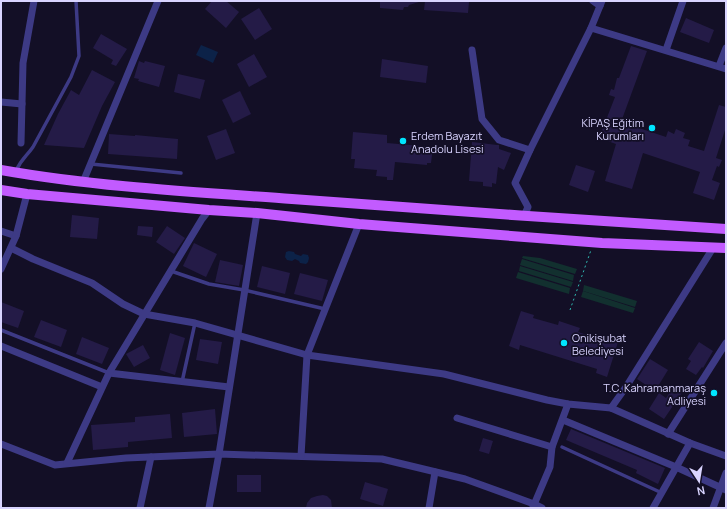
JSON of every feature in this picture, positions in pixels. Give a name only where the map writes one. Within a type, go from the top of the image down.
[{"type":"main road","points":[[1,170],[83,182],[524,216],[726,229]]},
{"type":"main road","points":[[1,190],[27,194],[257,213],[359,224],[594,242],[726,248]]},
{"type":"street","points":[[21,143],[23,63],[34,1]]},
{"type":"street","points":[[83,182],[158,1]]},
{"type":"street","points":[[524,216],[528,207],[515,183],[591,28],[601,4],[593,1]]},
{"type":"street","points":[[666,50],[683,1]]},
{"type":"street","points":[[591,28],[722,68],[726,48]]},
{"type":"street","points":[[472,50],[482,119],[499,140],[530,150]]},
{"type":"street","points":[[1,102],[22,104]]},
{"type":"street","points":[[1,269],[16,236],[27,194]]},
{"type":"street","points":[[67,463],[109,373],[170,271],[209,210]]},
{"type":"street","points":[[209,508],[257,213]]},
{"type":"street","points":[[301,456],[307,355],[359,224]]},
{"type":"street","points":[[1,231],[16,236]]},
{"type":"street","points":[[11,248],[33,259],[92,283],[123,304],[144,314],[195,323],[307,355],[444,374],[502,390],[568,404],[611,408],[668,434],[726,456]]},
{"type":"street","points":[[611,408],[626,387],[713,248]]},
{"type":"street","points":[[668,434],[726,343]]},
{"type":"street","points":[[1,346],[102,387]]},
{"type":"street","points":[[109,373],[229,387]]},
{"type":"street","points":[[533,506],[550,467],[552,447],[568,404]]},
{"type":"street","points":[[457,418],[552,447]]},
{"type":"street","points":[[562,420],[723,488]]},
{"type":"street","points":[[653,508],[690,443]]},
{"type":"street","points":[[1,445],[55,464],[219,454],[382,459],[465,480],[542,508]]},
{"type":"street","points":[[140,508],[151,457]]},
{"type":"street","points":[[429,508],[435,472]]},
{"type":"street","points":[[713,508],[723,488],[726,473]]},
{"type":"lane","points":[[16,173],[20,161],[27,156],[33,148],[71,77],[79,56],[76,1]]},
{"type":"lane","points":[[90,164],[181,173]]},
{"type":"lane","points":[[170,271],[209,284],[244,290],[325,309]]},
{"type":"lane","points":[[182,382],[195,323]]},
{"type":"lane","points":[[1,330],[109,373]]},
{"type":"lane","points":[[562,447],[662,493]]},
{"type":"path","points":[[570,310],[594,242]]},
{"type":"green space","points":[[523,256],[540,258],[577,269],[575,274],[522,258]]},
{"type":"green space","points":[[522,259],[574,275],[573,281],[520,265]]},
{"type":"green space","points":[[520,266],[573,282],[571,287],[519,271]]},
{"type":"green space","points":[[518,272],[570,288],[569,294],[516,278]]},
{"type":"green space","points":[[584,285],[637,301],[635,307],[583,291]]},
{"type":"green space","points":[[583,291],[635,308],[633,313],[581,297]]},
{"type":"water","points":[[201,45],[218,52],[213,63],[196,55]]},
{"type":"water","points":[[289,251],[301,256],[303,254],[308,255],[308,262],[306,264],[300,263],[295,259],[292,261],[287,260],[285,257],[286,252]]},
{"type":"building","points":[[212,1],[226,1],[239,12],[226,28],[205,9]]},
{"type":"building","points":[[380,1],[419,2],[409,5],[408,7],[404,7],[403,10],[380,8]]},
{"type":"building","points":[[425,1],[469,2],[468,13],[424,10]]},
{"type":"building","points":[[259,8],[272,29],[255,40],[241,19]]},
{"type":"building","points":[[686,18],[714,30],[709,43],[680,32]]},
{"type":"building","points":[[101,34],[127,49],[116,66],[111,64],[113,60],[93,48]]},
{"type":"building","points":[[631,46],[647,51],[621,122],[666,137],[668,131],[674,134],[676,129],[685,133],[683,138],[690,140],[688,146],[704,151],[719,105],[726,107],[726,127],[716,158],[722,160],[719,167],[717,166],[712,180],[720,183],[714,200],[693,193],[700,172],[643,153],[632,189],[605,181],[616,144],[599,138],[615,97],[609,95],[611,89],[614,90],[617,78],[619,78]]},
{"type":"building","points":[[254,54],[267,77],[249,87],[237,64]]},
{"type":"building","points":[[382,59],[428,66],[426,83],[380,77]]},
{"type":"building","points":[[139,61],[165,66],[159,87],[138,81],[139,79],[134,78]]},
{"type":"building","points":[[92,70],[115,82],[102,106],[84,148],[44,145],[71,90],[79,95]]},
{"type":"building","points":[[178,74],[205,80],[200,99],[174,92]]},
{"type":"building","points":[[240,91],[251,114],[233,123],[222,100]]},
{"type":"building","points":[[226,129],[235,153],[216,160],[207,136]]},
{"type":"building","name":"Erdem Bayazıt Anadolu Lisesi","points":[[353,132],[387,135],[387,143],[433,147],[431,163],[427,163],[427,165],[395,162],[393,180],[387,180],[387,177],[376,176],[377,170],[354,168],[355,159],[351,159]]},
{"type":"building","points":[[109,134],[178,139],[177,159],[108,154]]},
{"type":"building","points":[[472,142],[499,145],[499,149],[511,153],[504,170],[498,167],[496,184],[492,183],[492,187],[483,186],[483,182],[469,181]]},
{"type":"building","points":[[576,165],[595,171],[588,192],[569,185]]},
{"type":"building","points":[[72,215],[99,218],[97,239],[70,237]]},
{"type":"building","points":[[138,226],[153,227],[152,237],[137,235]]},
{"type":"building","points":[[167,226],[185,238],[174,254],[156,242]]},
{"type":"building","points":[[194,243],[217,254],[206,277],[183,266]]},
{"type":"building","points":[[220,260],[243,265],[239,286],[215,282]]},
{"type":"building","points":[[262,266],[290,273],[285,294],[257,287]]},
{"type":"building","points":[[300,273],[328,280],[322,301],[294,294]]},
{"type":"building","points":[[1,302],[24,311],[18,328],[1,322]]},
{"type":"building","name":"Onikişubat Belediyesi","points":[[521,311],[534,315],[533,318],[558,325],[559,321],[580,328],[578,332],[605,341],[606,338],[618,342],[607,377],[596,373],[597,369],[520,345],[519,350],[509,346]]},
{"type":"building","points":[[41,320],[67,330],[61,347],[34,337]]},
{"type":"building","points":[[170,333],[185,338],[175,375],[160,370]]},
{"type":"building","points":[[82,337],[109,348],[102,364],[76,354]]},
{"type":"building","points":[[200,339],[222,342],[218,364],[196,360]]},
{"type":"building","points":[[699,342],[713,351],[703,368],[702,367],[696,375],[686,369],[691,361],[688,359]]},
{"type":"building","points":[[143,345],[150,358],[134,367],[126,354]]},
{"type":"building","points":[[650,359],[668,370],[655,391],[637,379]]},
{"type":"building","points":[[675,385],[683,391],[664,419],[649,409],[659,393],[666,398]]},
{"type":"building","points":[[215,409],[217,434],[184,437],[182,413]]},
{"type":"building","points":[[170,414],[172,438],[128,442],[128,447],[93,450],[91,425],[135,422],[135,417]]},
{"type":"building","points":[[571,429],[665,468],[658,484],[636,473],[637,470],[566,440]]},
{"type":"building","points":[[483,438],[493,441],[489,454],[479,451]]},
{"type":"building","points":[[237,475],[261,475],[261,492],[237,492]]},
{"type":"building","points":[[365,482],[388,489],[383,506],[360,499]]},
{"type":"building","points":[[323,495],[327,496],[331,500],[332,508],[306,508],[307,503],[311,498]]},
{"type":"place","name":"KİPAŞ Eğitim Kurumları","points":[[652,128]]},
{"type":"place","name":"Erdem Bayazıt Anadolu Lisesi","points":[[403,141]]},
{"type":"place","name":"Onikişubat Belediyesi","points":[[564,343]]},
{"type":"place","name":"T.C. Kahramanmaraş Adliyesi","points":[[714,393]]}]
